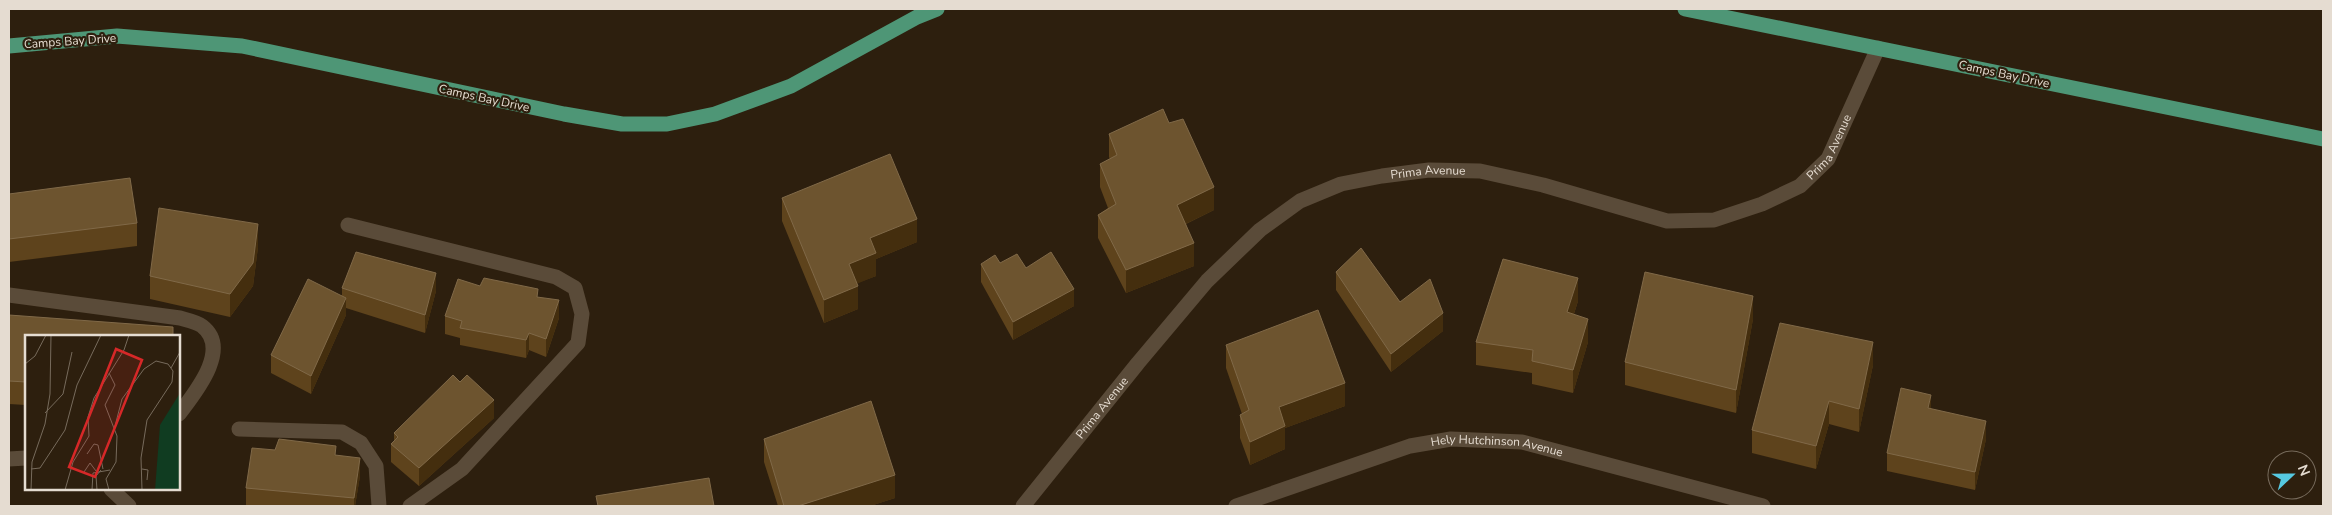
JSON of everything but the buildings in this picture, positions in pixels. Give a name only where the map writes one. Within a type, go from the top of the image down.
[{"type":"main road","name":"Camps Bay Drive","points":[[9,46],[117,36],[242,46],[564,114],[622,124],[667,124],[715,114],[791,86],[917,17],[937,9]]},
{"type":"main road","name":"Camps Bay Drive","points":[[1685,9],[2323,139]]},
{"type":"street","name":"Prima Avenue","points":[[1023,506],[1138,363],[1207,281],[1260,230],[1300,201],[1341,184],[1382,176],[1428,170],[1480,171],[1543,185],[1667,221],[1714,220],[1762,204],[1800,186],[1828,159],[1878,48]]},
{"type":"street","points":[[348,225],[556,277],[575,288],[582,314],[578,342],[462,469],[410,506]]},
{"type":"street","points":[[9,294],[180,318],[200,324],[208,332],[213,346],[212,364],[199,388],[180,413]]},
{"type":"street","points":[[239,429],[342,432],[361,444],[376,466],[379,506]]},
{"type":"street","name":"Hely Hutchinson Avenue","points":[[1236,506],[1410,446],[1451,439],[1522,442],[1763,506]]},
{"type":"street","points":[[9,459],[25,458]]},
{"type":"street","points":[[114,490],[129,506]]}]
